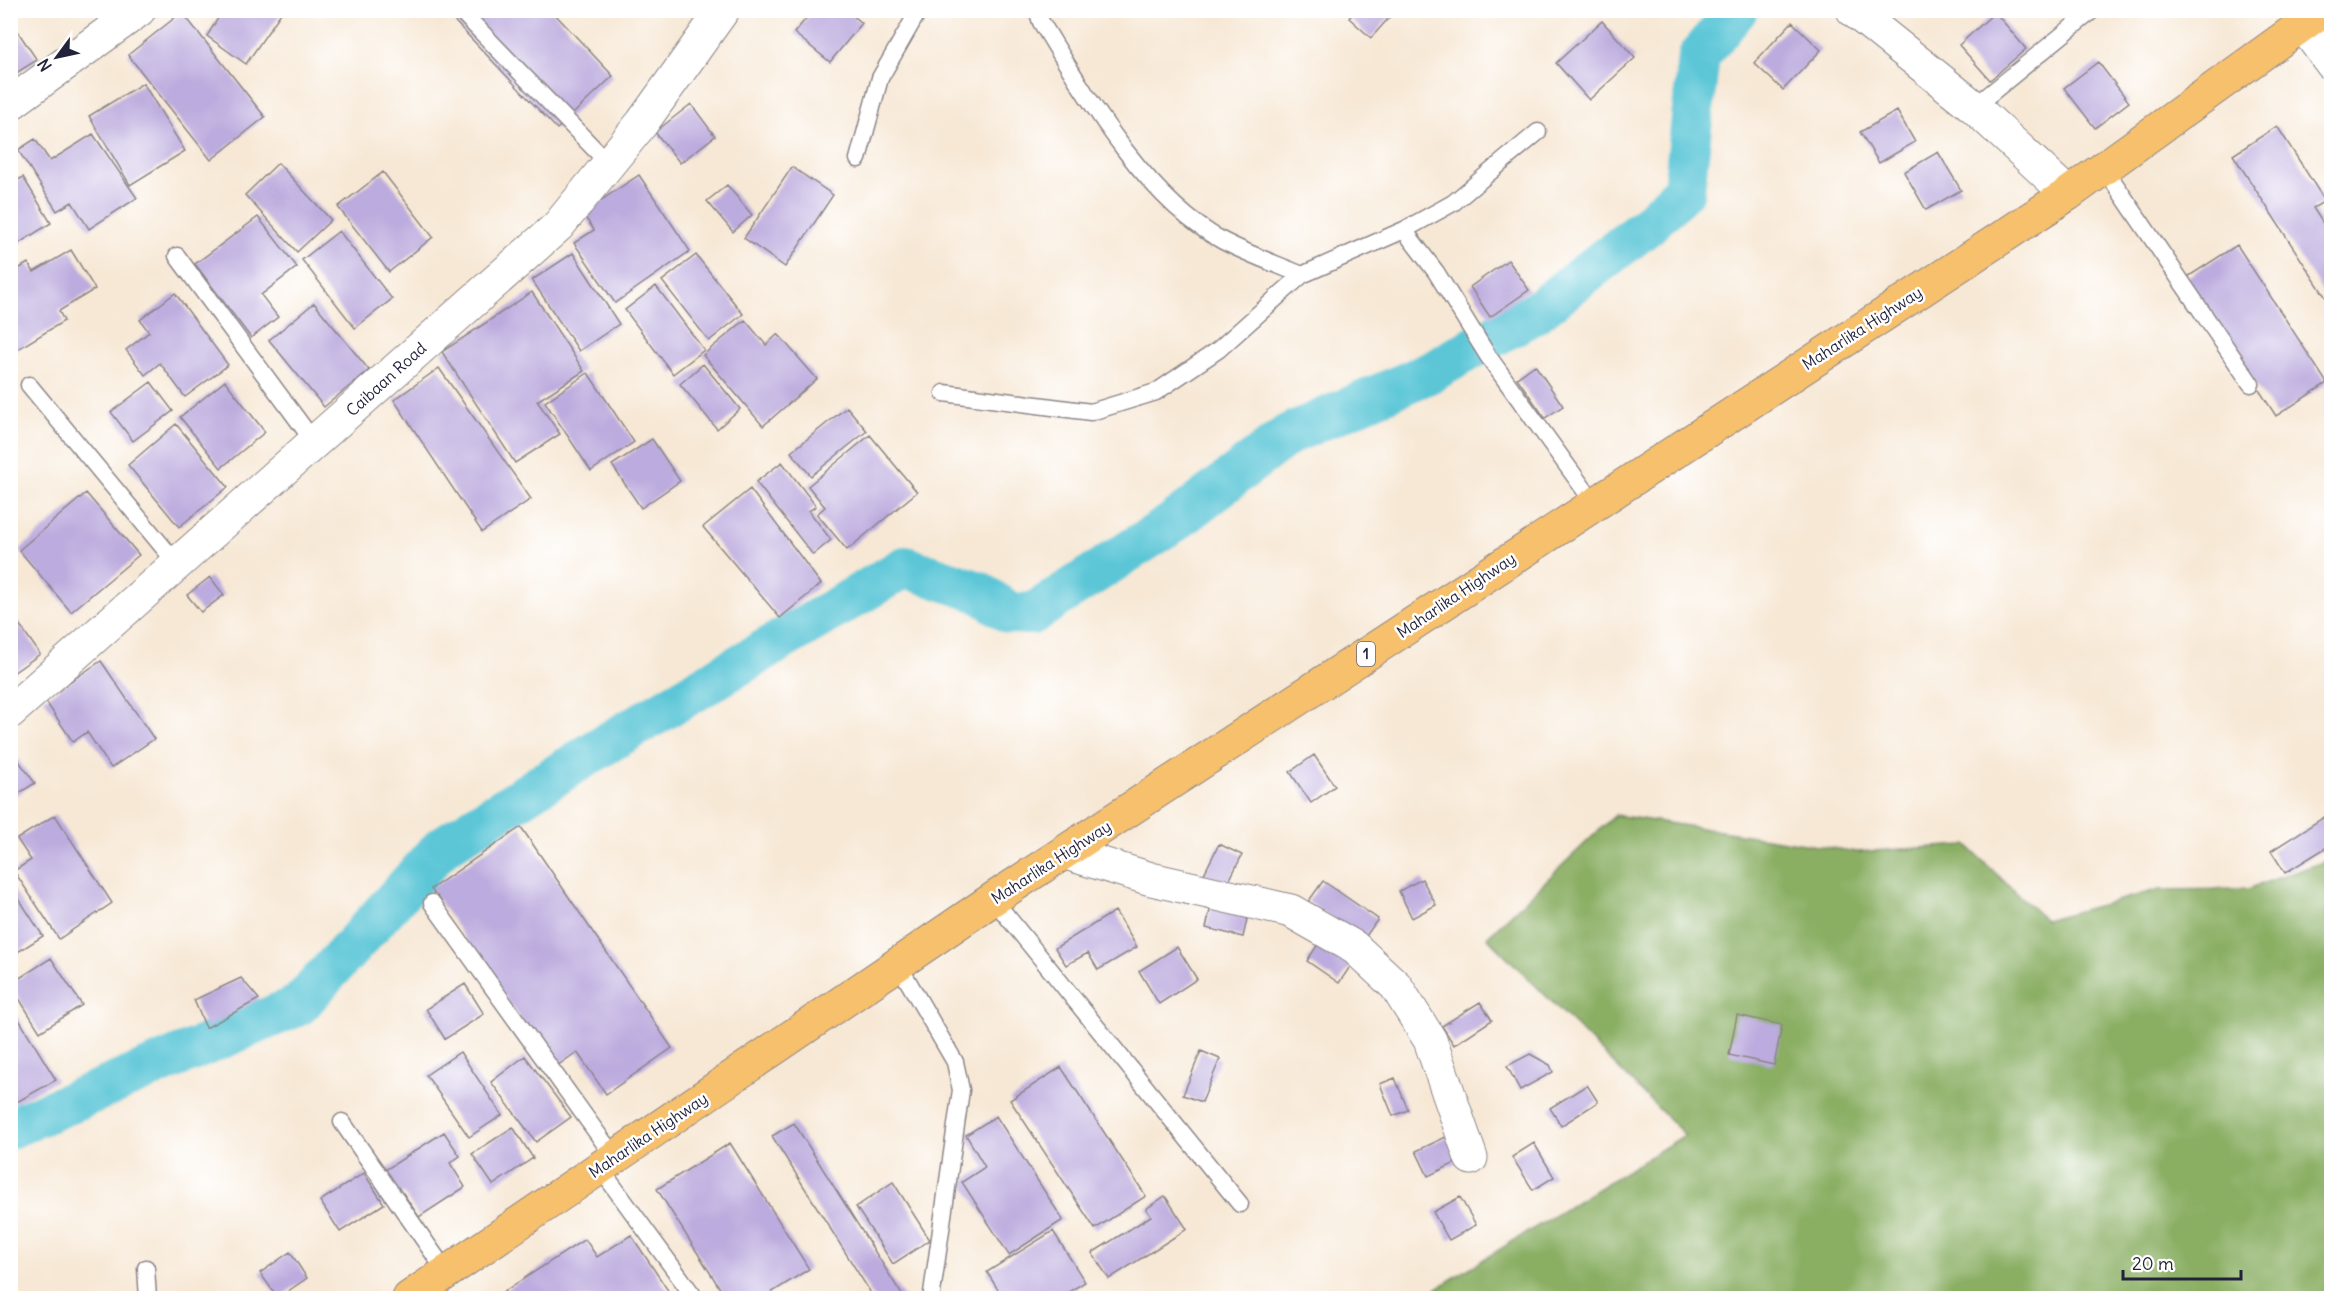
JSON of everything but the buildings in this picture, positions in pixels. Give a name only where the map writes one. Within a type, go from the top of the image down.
[{"type":"highway","name":"Maharlika Highway","points":[[409,1299],[993,899],[2068,194],[2313,18]]},
{"type":"street","points":[[10,104],[139,10]]},
{"type":"street","name":"Caibaan Road","points":[[10,712],[558,226],[642,123],[723,10]]},
{"type":"street","points":[[1853,10],[1974,107],[2068,194]]},
{"type":"street","points":[[2313,18],[2331,64]]},
{"type":"street","points":[[1066,853],[1151,879],[1291,911],[1354,947],[1396,986],[1430,1040],[1471,1158]]},
{"type":"lane","points":[[460,10],[608,164]]},
{"type":"lane","points":[[858,159],[880,78],[919,10]]},
{"type":"lane","points":[[1037,10],[1041,22],[1099,117],[1168,200],[1221,240],[1302,275]]},
{"type":"lane","points":[[1974,107],[2093,10]]},
{"type":"lane","points":[[944,393],[1091,412],[1156,392],[1218,350],[1302,275],[1404,230],[1453,203],[1538,132]]},
{"type":"lane","points":[[2104,168],[2251,384]]},
{"type":"lane","points":[[1404,230],[1436,272],[1488,356],[1594,503]]},
{"type":"lane","points":[[177,256],[314,442]]},
{"type":"lane","points":[[29,385],[177,564]]},
{"type":"lane","points":[[993,899],[1240,1204]]},
{"type":"lane","points":[[432,903],[607,1163],[695,1299]]},
{"type":"lane","points":[[898,964],[956,1062],[961,1090],[932,1293]]},
{"type":"lane","points":[[342,1122],[447,1273]]},
{"type":"lane","points":[[146,1268],[148,1299]]},
{"type":"green space","points":[[1615,815],[1857,852],[1966,845],[2045,920],[2157,890],[2248,889],[2331,859],[2331,1298],[1421,1298],[1685,1135],[1487,937]]},
{"type":"waterway","points":[[10,1128],[299,1005],[442,847],[604,745],[905,567],[979,592],[1010,613],[1032,614],[1174,522],[1289,434],[1431,372],[1536,312],[1647,226],[1684,190],[1699,56],[1737,10]]}]
